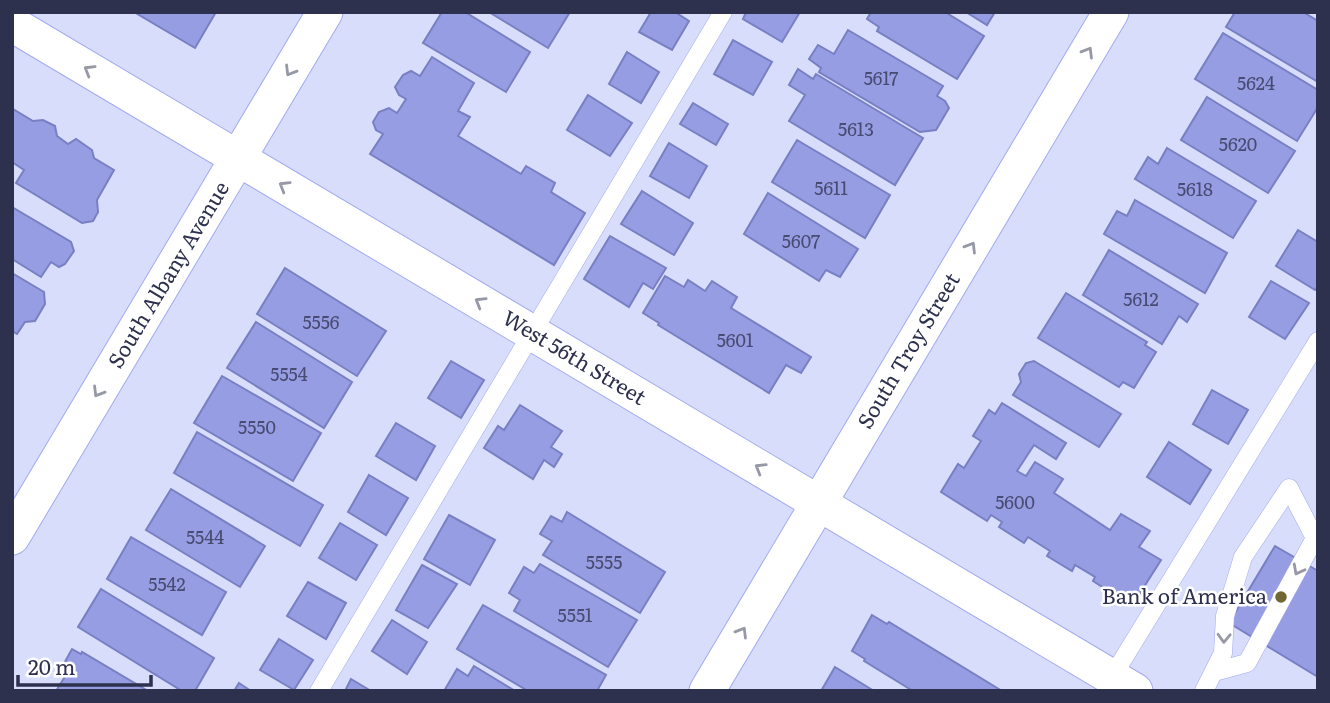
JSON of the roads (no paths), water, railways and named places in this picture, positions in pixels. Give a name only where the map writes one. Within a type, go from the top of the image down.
[{"type":"street","name":"South Albany Avenue","points":[[12,537],[325,12]]},
{"type":"street","name":"South Troy Street","points":[[707,691],[1111,12]]},
{"type":"street","name":"West 56th Street","points":[[12,24],[819,503],[1117,686]]},
{"type":"lane","points":[[319,691],[723,12]]},
{"type":"lane","points":[[1117,686],[1318,341]]},
{"type":"lane","points":[[1204,691],[1223,653],[1225,616],[1243,557],[1289,488],[1315,538],[1247,663],[1214,672]]},
{"type":"place","name":"Bank of America","points":[[1281,597]]}]
